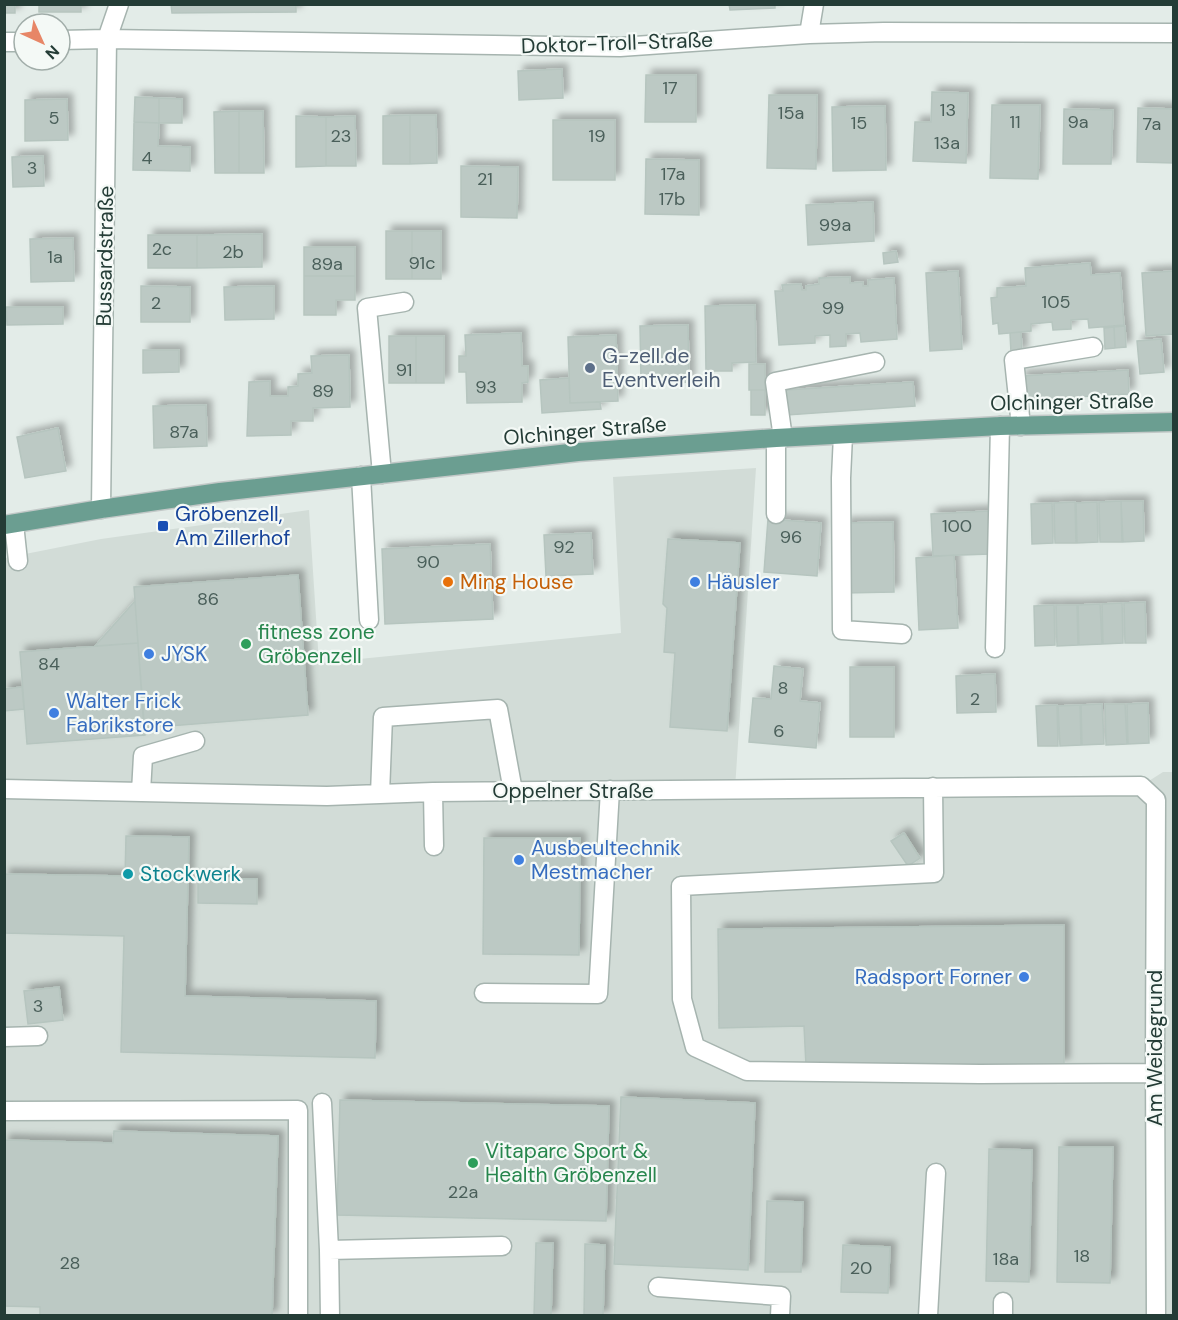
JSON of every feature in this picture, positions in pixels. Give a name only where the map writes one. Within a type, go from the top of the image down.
[{"type":"main road","name":"Olchinger Straße","points":[[9,524],[101,508],[220,492],[578,452],[999,426],[1173,422]]},
{"type":"street","name":"Bussardstraße","points":[[101,508],[107,39],[119,4]]},
{"type":"street","points":[[809,34],[814,4]]},
{"type":"street","name":"Doktor-Troll-Straße","points":[[72,40],[620,46],[809,34],[884,32],[1173,33]]},
{"type":"street","points":[[382,474],[367,308],[404,302]]},
{"type":"street","points":[[1021,426],[1014,360],[1093,347]]},
{"type":"street","points":[[776,514],[780,438],[775,382],[875,362]]},
{"type":"street","points":[[995,648],[999,426]]},
{"type":"street","points":[[843,435],[840,478],[842,630],[902,634]]},
{"type":"street","points":[[362,476],[369,620]]},
{"type":"street","points":[[9,524],[18,561]]},
{"type":"street","points":[[380,794],[383,717],[498,709],[513,791]]},
{"type":"street","points":[[141,792],[143,756],[195,741]]},
{"type":"street","name":"Oppelner Straße","points":[[4,789],[327,796],[513,791],[1141,786]]},
{"type":"street","name":"Am Weidegrund","points":[[1141,786],[1156,800],[1156,1316]]},
{"type":"street","points":[[933,788],[934,873],[681,886],[682,999],[695,1047],[747,1071],[980,1074],[1155,1073]]},
{"type":"street","points":[[484,993],[598,994],[610,790]]},
{"type":"street","points":[[433,792],[434,846]]},
{"type":"street","points":[[4,1037],[38,1036]]},
{"type":"street","points":[[322,1103],[330,1316]]},
{"type":"street","points":[[4,1111],[298,1110],[298,1316]]},
{"type":"street","points":[[928,1316],[936,1173]]},
{"type":"street","points":[[329,1250],[502,1246]]},
{"type":"street","points":[[658,1287],[781,1296],[780,1316]]},
{"type":"shaded area","points":[[756,468],[735,789],[1141,786],[1163,772],[1173,772],[1173,1315],[5,1316],[5,558],[101,539],[309,510],[319,663],[621,633],[613,477]]},
{"type":"building","points":[[4,4],[15,4],[15,12],[4,13]]},
{"type":"building","points":[[39,4],[81,4],[81,12],[39,12]]},
{"type":"building","points":[[171,4],[296,4],[296,12],[172,13]]},
{"type":"building","points":[[729,4],[775,4],[775,8],[730,10]]},
{"type":"building","points":[[562,69],[563,98],[519,100],[518,71]]},
{"type":"building","points":[[646,75],[696,75],[696,122],[645,122]]},
{"type":"building","points":[[932,92],[968,93],[966,163],[913,161],[915,122],[931,122]]},
{"type":"building","points":[[769,95],[817,95],[816,169],[767,168]]},
{"type":"building","points":[[135,97],[159,98],[159,123],[134,122]]},
{"type":"building","points":[[159,98],[182,99],[182,123],[159,123]]},
{"type":"building","points":[[67,99],[68,140],[25,141],[25,100]]},
{"type":"building","points":[[992,105],[1040,105],[1038,179],[990,178]]},
{"type":"building","points":[[885,106],[886,170],[833,171],[832,107]]},
{"type":"building","points":[[1138,108],[1174,109],[1174,163],[1137,162]]},
{"type":"building","points":[[1064,109],[1113,110],[1111,164],[1063,164]]},
{"type":"building","points":[[239,111],[263,111],[264,173],[239,173]]},
{"type":"building","points":[[239,111],[239,173],[215,173],[214,112]]},
{"type":"building","points":[[410,115],[436,115],[437,163],[410,164]]},
{"type":"building","points":[[410,115],[410,164],[383,164],[383,116]]},
{"type":"building","points":[[296,116],[326,117],[326,166],[296,167]]},
{"type":"building","points":[[355,116],[356,166],[326,166],[326,117]]},
{"type":"building","points":[[553,120],[615,120],[615,180],[553,180]]},
{"type":"building","points":[[134,122],[159,123],[158,146],[190,147],[190,171],[133,170]]},
{"type":"building","points":[[43,156],[44,186],[13,187],[12,157]]},
{"type":"building","points":[[646,159],[699,160],[699,215],[645,214]]},
{"type":"building","points":[[461,166],[518,167],[517,218],[461,217]]},
{"type":"building","points":[[873,202],[874,241],[808,245],[806,205]]},
{"type":"building","points":[[386,231],[412,231],[412,279],[386,279]]},
{"type":"building","points":[[412,231],[441,231],[441,279],[412,279]]},
{"type":"building","points":[[262,234],[262,267],[197,268],[197,235]]},
{"type":"building","points":[[148,235],[197,235],[197,268],[148,268]]},
{"type":"building","points":[[73,238],[74,281],[31,282],[30,239]]},
{"type":"building","points":[[304,247],[355,247],[355,276],[304,276]]},
{"type":"building","points":[[896,251],[898,262],[884,264],[883,253]]},
{"type":"building","points":[[1090,263],[1091,275],[1120,273],[1124,325],[1089,328],[1088,319],[1071,320],[1071,329],[1053,330],[1052,322],[1031,324],[1031,331],[999,334],[998,323],[993,324],[991,298],[997,297],[997,288],[1026,286],[1025,268]]},
{"type":"building","points":[[958,271],[962,349],[930,351],[926,273]]},
{"type":"building","points":[[1174,271],[1174,334],[1146,336],[1142,273]]},
{"type":"building","points":[[304,276],[355,276],[355,300],[336,300],[336,315],[304,315]]},
{"type":"building","points":[[850,277],[850,283],[863,282],[863,286],[868,286],[868,280],[894,278],[897,339],[861,342],[860,333],[846,334],[846,346],[830,347],[830,335],[815,336],[815,343],[779,345],[775,291],[783,291],[782,285],[801,284],[802,290],[806,290],[806,286],[819,284],[819,278]]},
{"type":"building","points":[[141,286],[190,287],[190,322],[141,322]]},
{"type":"building","points":[[274,286],[274,319],[225,320],[224,287]]},
{"type":"building","points":[[755,305],[756,362],[732,363],[732,371],[706,371],[705,306]]},
{"type":"building","points":[[6,307],[63,307],[63,324],[7,325]]},
{"type":"building","points":[[688,325],[689,382],[676,383],[676,378],[641,379],[640,326]]},
{"type":"building","points":[[1125,326],[1126,347],[1115,348],[1114,327]]},
{"type":"building","points":[[1114,327],[1115,348],[1105,349],[1104,328]]},
{"type":"building","points":[[1021,332],[1022,353],[1011,353],[1010,333]]},
{"type":"building","points":[[521,333],[522,366],[528,366],[528,382],[522,383],[522,402],[467,403],[466,372],[459,372],[459,356],[466,356],[465,335]]},
{"type":"building","points":[[616,335],[618,401],[570,403],[568,337]]},
{"type":"building","points":[[389,336],[416,336],[416,383],[389,383]]},
{"type":"building","points":[[416,336],[444,336],[444,383],[416,383]]},
{"type":"building","points":[[1161,339],[1164,372],[1140,374],[1137,341]]},
{"type":"building","points":[[143,350],[179,350],[179,372],[143,373]]},
{"type":"building","points":[[349,355],[350,407],[313,408],[313,421],[291,421],[291,435],[247,436],[249,382],[270,381],[270,396],[288,396],[288,387],[298,386],[298,374],[312,373],[311,356]]},
{"type":"building","points":[[749,364],[765,364],[765,390],[749,390]]},
{"type":"building","points":[[1128,370],[1129,394],[1022,400],[1020,376]]},
{"type":"building","points":[[569,378],[570,403],[600,402],[601,409],[542,413],[540,380]]},
{"type":"building","points":[[913,382],[915,406],[787,415],[786,390]]},
{"type":"building","points":[[751,390],[765,390],[765,415],[751,415]]},
{"type":"building","points":[[206,405],[207,446],[154,448],[153,406]]},
{"type":"building","points":[[58,428],[66,471],[25,478],[17,437]]},
{"type":"building","points":[[1121,501],[1143,501],[1144,541],[1123,542]]},
{"type":"building","points":[[1121,501],[1122,542],[1100,542],[1099,502]]},
{"type":"building","points":[[1075,502],[1076,543],[1055,543],[1054,503]]},
{"type":"building","points":[[1097,502],[1098,542],[1077,543],[1076,503]]},
{"type":"building","points":[[1052,503],[1053,543],[1032,544],[1031,504]]},
{"type":"building","points":[[989,511],[990,554],[933,556],[931,514]]},
{"type":"building","points":[[768,519],[821,523],[817,576],[764,572]]},
{"type":"building","points":[[893,522],[894,592],[845,593],[844,523]]},
{"type":"building","points":[[591,533],[593,574],[546,576],[544,535]]},
{"type":"building","points":[[668,539],[740,543],[727,731],[670,727],[675,653],[664,652],[667,608],[663,604]]},
{"type":"building","points":[[490,544],[493,619],[385,624],[382,549]]},
{"type":"building","points":[[954,555],[958,628],[919,630],[916,558]]},
{"type":"building","points":[[298,575],[308,715],[144,728],[134,587]]},
{"type":"building","points":[[135,601],[138,643],[95,646]]},
{"type":"building","points":[[1145,602],[1146,643],[1125,643],[1124,603]]},
{"type":"building","points":[[1122,603],[1123,643],[1103,644],[1102,604]]},
{"type":"building","points":[[1100,604],[1102,644],[1079,645],[1078,605]]},
{"type":"building","points":[[1054,605],[1055,645],[1035,646],[1034,606]]},
{"type":"building","points":[[1056,605],[1077,605],[1078,645],[1057,646]]},
{"type":"building","points":[[138,643],[145,735],[27,744],[20,652]]},
{"type":"building","points":[[774,666],[803,669],[800,701],[820,703],[816,748],[749,742],[753,698],[771,699]]},
{"type":"building","points":[[850,667],[894,667],[894,737],[850,737]]},
{"type":"building","points":[[995,674],[996,712],[957,713],[956,676]]},
{"type":"building","points":[[22,687],[24,709],[4,711],[4,689]]},
{"type":"building","points":[[1148,703],[1149,743],[1128,744],[1127,704]]},
{"type":"building","points":[[1102,704],[1104,744],[1082,745],[1081,705]]},
{"type":"building","points":[[1105,704],[1125,704],[1127,744],[1106,745]]},
{"type":"building","points":[[1057,705],[1058,746],[1038,746],[1036,706]]},
{"type":"building","points":[[1080,705],[1081,745],[1060,746],[1058,706]]},
{"type":"building","points":[[904,833],[920,858],[908,866],[891,841]]},
{"type":"building","name":"Stockwerk","points":[[126,836],[189,837],[185,996],[376,1001],[375,1058],[121,1052],[124,936],[4,933],[4,874],[125,876]]},
{"type":"building","points":[[484,838],[580,838],[579,955],[483,954]]},
{"type":"building","points":[[198,878],[257,879],[257,904],[198,903]]},
{"type":"building","points":[[1064,925],[1064,1064],[806,1066],[804,1026],[719,1028],[718,929]]},
{"type":"building","points":[[59,987],[63,1020],[28,1024],[24,991]]},
{"type":"building","points":[[621,1097],[755,1103],[748,1270],[614,1264]]},
{"type":"building","points":[[340,1100],[609,1106],[606,1221],[337,1215]]},
{"type":"building","points":[[114,1131],[278,1136],[272,1316],[40,1316],[40,1307],[4,1306],[4,1140],[113,1143]]},
{"type":"building","points":[[1059,1147],[1113,1147],[1110,1283],[1057,1282]]},
{"type":"building","points":[[989,1149],[1032,1150],[1029,1282],[986,1281]]},
{"type":"building","points":[[767,1201],[803,1202],[801,1272],[765,1272]]},
{"type":"building","points":[[536,1243],[553,1243],[551,1316],[534,1316]]},
{"type":"building","points":[[585,1244],[605,1245],[603,1316],[584,1316]]},
{"type":"building","points":[[843,1245],[890,1247],[888,1293],[841,1292]]},
{"type":"place","name":"G-zell.de Eventverleih","points":[[590,368]]},
{"type":"place","name":"Gröbenzell, Am Zillerhof","points":[[163,526]]},
{"type":"place","name":"Ming House","points":[[448,582]]},
{"type":"place","name":"Häusler","points":[[695,582]]},
{"type":"place","name":"fitness zone Gröbenzell","points":[[246,644]]},
{"type":"place","name":"JYSK","points":[[149,654]]},
{"type":"place","name":"Walter Frick Fabrikstore","points":[[54,713]]},
{"type":"place","name":"Ausbeultechnik Mestmacher","points":[[519,860]]},
{"type":"place","name":"Stockwerk","points":[[128,874]]},
{"type":"place","name":"Radsport Forner","points":[[1024,977]]},
{"type":"place","name":"Vitaparc Sport & Health Gröbenzell","points":[[473,1163]]}]
